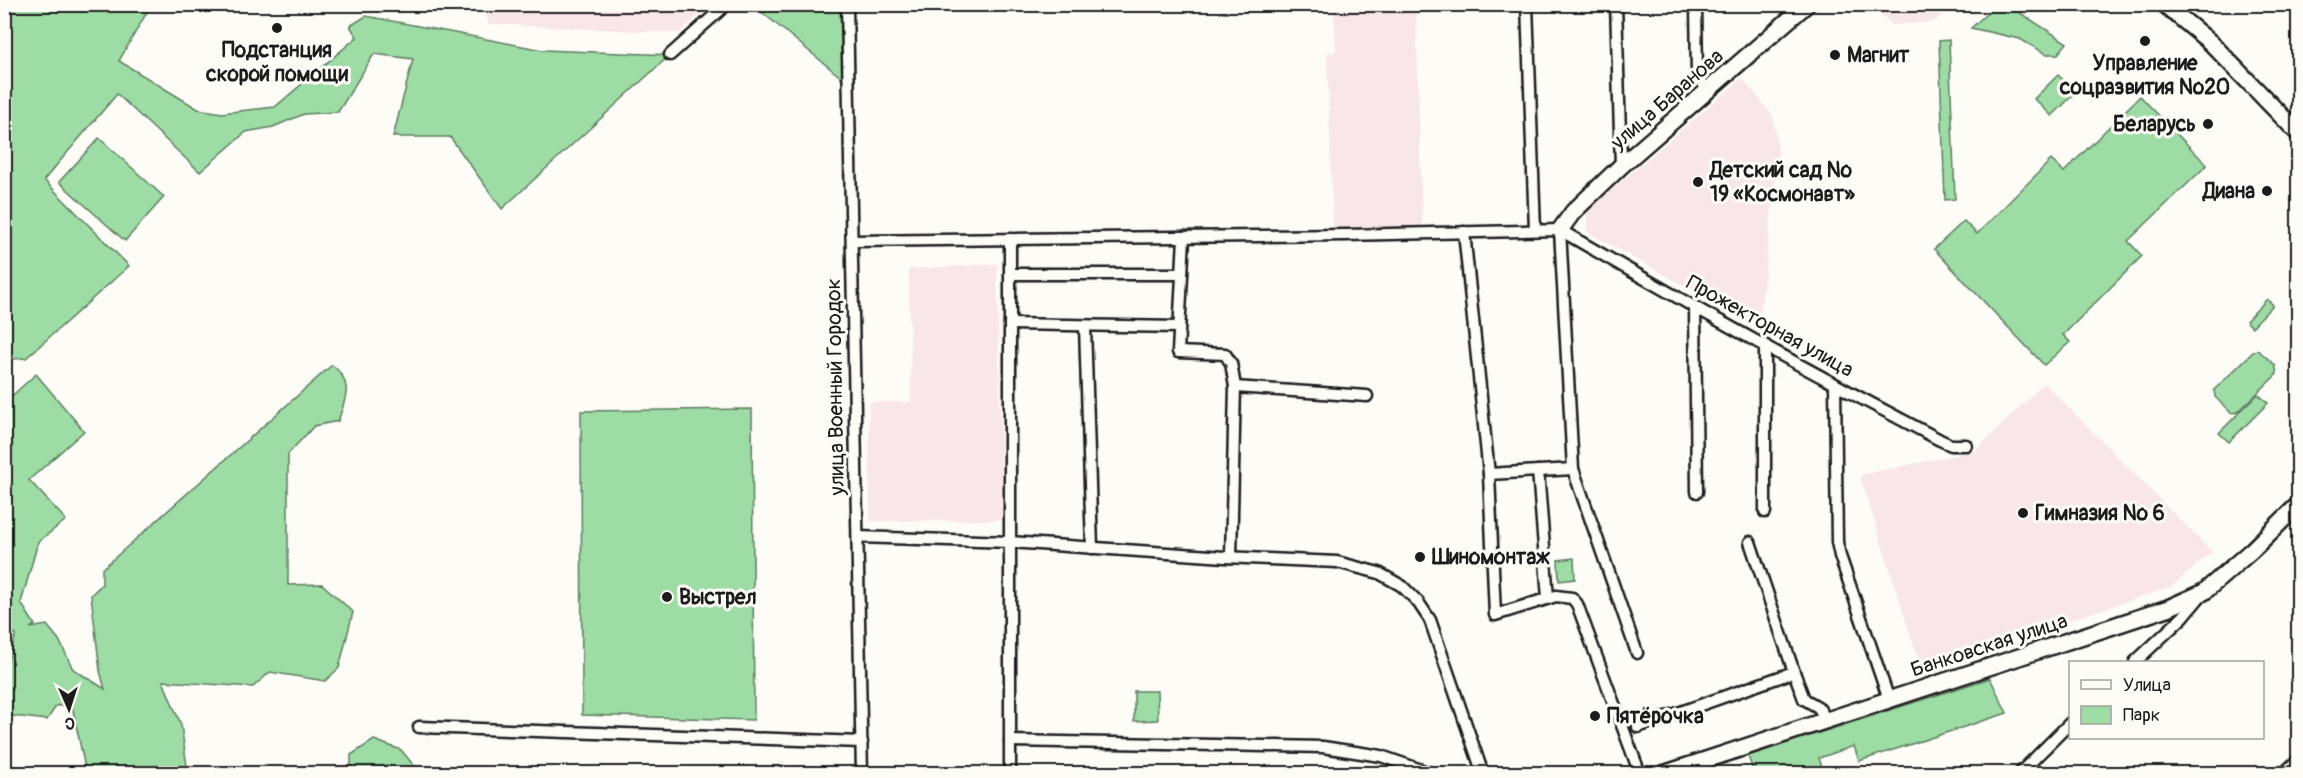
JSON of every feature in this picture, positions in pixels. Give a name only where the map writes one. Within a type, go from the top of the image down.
[{"type":"street","points":[[670,55],[727,4]]},
{"type":"street","name":"улица Военный Городок","points":[[847,4],[862,771]]},
{"type":"street","points":[[1527,4],[1535,230]]},
{"type":"street","points":[[1616,4],[1622,166]]},
{"type":"street","points":[[1696,4],[1697,76],[1708,90]]},
{"type":"street","name":"улица Баранова","points":[[1560,230],[1573,212],[1622,166],[1807,4]]},
{"type":"street","points":[[2164,4],[2211,43],[2298,133]]},
{"type":"street","points":[[852,241],[1560,230],[1573,469],[1637,653]]},
{"type":"street","name":"Прожекторная улица","points":[[1560,230],[1695,307],[1940,440],[1951,445],[1966,446]]},
{"type":"street","points":[[1464,232],[1489,474],[1495,615],[1548,598],[1563,595],[1572,598],[1577,604],[1641,774]]},
{"type":"street","points":[[1184,237],[1178,352],[1225,354],[1231,363],[1235,387],[1231,557]]},
{"type":"street","points":[[1010,239],[1010,774]]},
{"type":"street","points":[[1010,274],[1182,274]]},
{"type":"street","points":[[1695,307],[1697,492]]},
{"type":"street","points":[[1010,324],[1179,327]]},
{"type":"street","points":[[1085,326],[1092,548]]},
{"type":"street","points":[[1765,345],[1765,512]]},
{"type":"street","points":[[1835,384],[1839,549],[1889,700]]},
{"type":"street","points":[[1235,387],[1367,396]]},
{"type":"street","points":[[1489,474],[1573,469]]},
{"type":"street","points":[[1538,471],[1548,598]]},
{"type":"street","name":"Банковская улица","points":[[1663,774],[2168,608],[2204,592],[2298,505]]},
{"type":"street","points":[[858,537],[1010,542],[1337,562],[1379,573],[1402,586],[1418,602],[1430,620],[1483,774]]},
{"type":"street","points":[[1750,542],[1804,699],[1818,707],[1827,720]]},
{"type":"street","points":[[2137,661],[2183,617],[2204,592]]},
{"type":"street","points":[[1638,727],[1794,672]]},
{"type":"street","points":[[2019,774],[2069,724]]},
{"type":"street","points":[[419,727],[862,742]]},
{"type":"street","points":[[1010,741],[1323,747],[1382,756],[1433,774]]},
{"type":"street","points":[[2283,774],[2298,760]]},
{"type":"shaded area","points":[[485,4],[710,5],[679,33],[488,24]]},
{"type":"shaded area","points":[[1334,5],[1416,5],[1422,226],[1333,227],[1327,53],[1336,52]]},
{"type":"shaded area","points":[[1872,5],[1954,5],[1934,22],[1892,25]]},
{"type":"shaded area","name":"Детский сад № 19 «Космонавт»","points":[[1742,78],[1773,116],[1778,153],[1759,327],[1587,232],[1587,211]]},
{"type":"shaded area","points":[[997,264],[1002,520],[870,521],[869,402],[911,402],[909,269]]},
{"type":"shaded area","name":"Гимназия № 6","points":[[2044,383],[2212,552],[2171,587],[1921,668],[1860,475],[1975,451]]},
{"type":"green space","points":[[4,5],[151,5],[119,61],[198,109],[222,113],[275,107],[357,37],[350,26],[366,16],[543,50],[670,55],[502,209],[450,137],[393,137],[413,59],[374,54],[338,112],[304,114],[273,127],[246,132],[200,172],[117,94],[44,180],[129,266],[26,358],[12,359],[5,365]]},
{"type":"green space","points":[[753,5],[843,5],[843,79]]},
{"type":"green space","points":[[1996,5],[2008,5],[2067,43],[2058,54],[2046,54],[2020,39],[1971,28]]},
{"type":"green space","points":[[1949,40],[1955,199],[1945,200],[1939,41]]},
{"type":"green space","points":[[2058,75],[2076,92],[2052,116],[2034,99]]},
{"type":"green space","points":[[2140,96],[2207,165],[2128,241],[2142,256],[2063,335],[2070,342],[2044,365],[1934,249],[1964,221],[1977,234],[2051,160],[2064,172]]},
{"type":"green space","points":[[99,138],[164,197],[125,241],[59,182]]},
{"type":"green space","points":[[2267,299],[2273,305],[2252,327],[2246,321]]},
{"type":"green space","points":[[2258,350],[2275,365],[2277,374],[2238,412],[2231,413],[2215,397],[2214,390],[2253,352]]},
{"type":"green space","points":[[332,365],[339,371],[346,384],[345,398],[338,421],[314,426],[288,454],[288,585],[322,584],[353,612],[339,668],[325,681],[270,672],[253,687],[163,681],[181,725],[188,773],[86,773],[72,705],[56,706],[47,720],[5,715],[5,672],[16,634],[4,631],[5,402],[36,374],[84,431],[29,480],[66,520],[38,542],[21,603],[35,625],[30,628],[47,625],[59,640],[73,669],[105,689],[100,671],[91,595],[102,584],[102,569]]},
{"type":"green space","points":[[2258,394],[2268,403],[2229,442],[2219,433]]},
{"type":"green space","name":"Выстрел","points":[[752,409],[754,720],[582,715],[581,411]]},
{"type":"green space","points":[[1574,558],[1575,579],[1559,581],[1558,560]]},
{"type":"green space","points":[[1990,678],[2007,713],[1859,761],[1854,746],[1819,758],[1824,773],[1754,773],[1748,756]]},
{"type":"green space","points":[[1134,691],[1157,691],[1158,720],[1134,721]]},
{"type":"green space","points":[[374,740],[401,750],[420,773],[351,773],[351,755]]},
{"type":"place","name":"Подстанция скорой помощи","points":[[277,28]]},
{"type":"place","name":"Управление соцразвития №20","points":[[2145,41]]},
{"type":"place","name":"Магнит","points":[[1835,55]]},
{"type":"place","name":"Беларусь","points":[[2208,124]]},
{"type":"place","name":"Детский сад № 19 «Космонавт»","points":[[1698,182]]},
{"type":"place","name":"Диана","points":[[2267,191]]},
{"type":"place","name":"Гимназия № 6","points":[[2023,513]]},
{"type":"place","name":"Шиномонтаж","points":[[1420,557]]},
{"type":"place","name":"Выстрел","points":[[667,597]]},
{"type":"place","name":"Пятёрочка","points":[[1595,716]]}]
